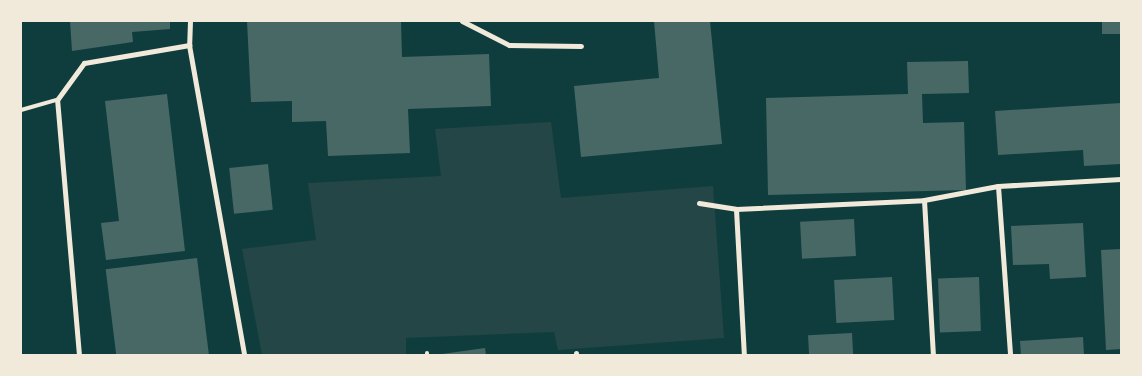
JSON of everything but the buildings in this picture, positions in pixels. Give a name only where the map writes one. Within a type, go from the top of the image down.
[{"type":"street","points":[[190,21],[189,45],[244,355]]},
{"type":"street","points":[[462,21],[509,44],[581,46]]},
{"type":"street","points":[[79,355],[57,100],[84,63],[189,45]]},
{"type":"street","points":[[698,203],[736,208],[924,200],[998,186],[1121,179]]},
{"type":"street","points":[[998,186],[1010,355]]},
{"type":"street","points":[[924,200],[933,355]]},
{"type":"street","points":[[736,208],[744,355]]},
{"type":"lane","points":[[21,110],[57,100]]},
{"type":"shaded area","points":[[551,122],[561,198],[713,186],[724,338],[558,350],[554,332],[406,338],[406,355],[262,355],[242,249],[316,240],[308,183],[441,176],[435,129]]}]
